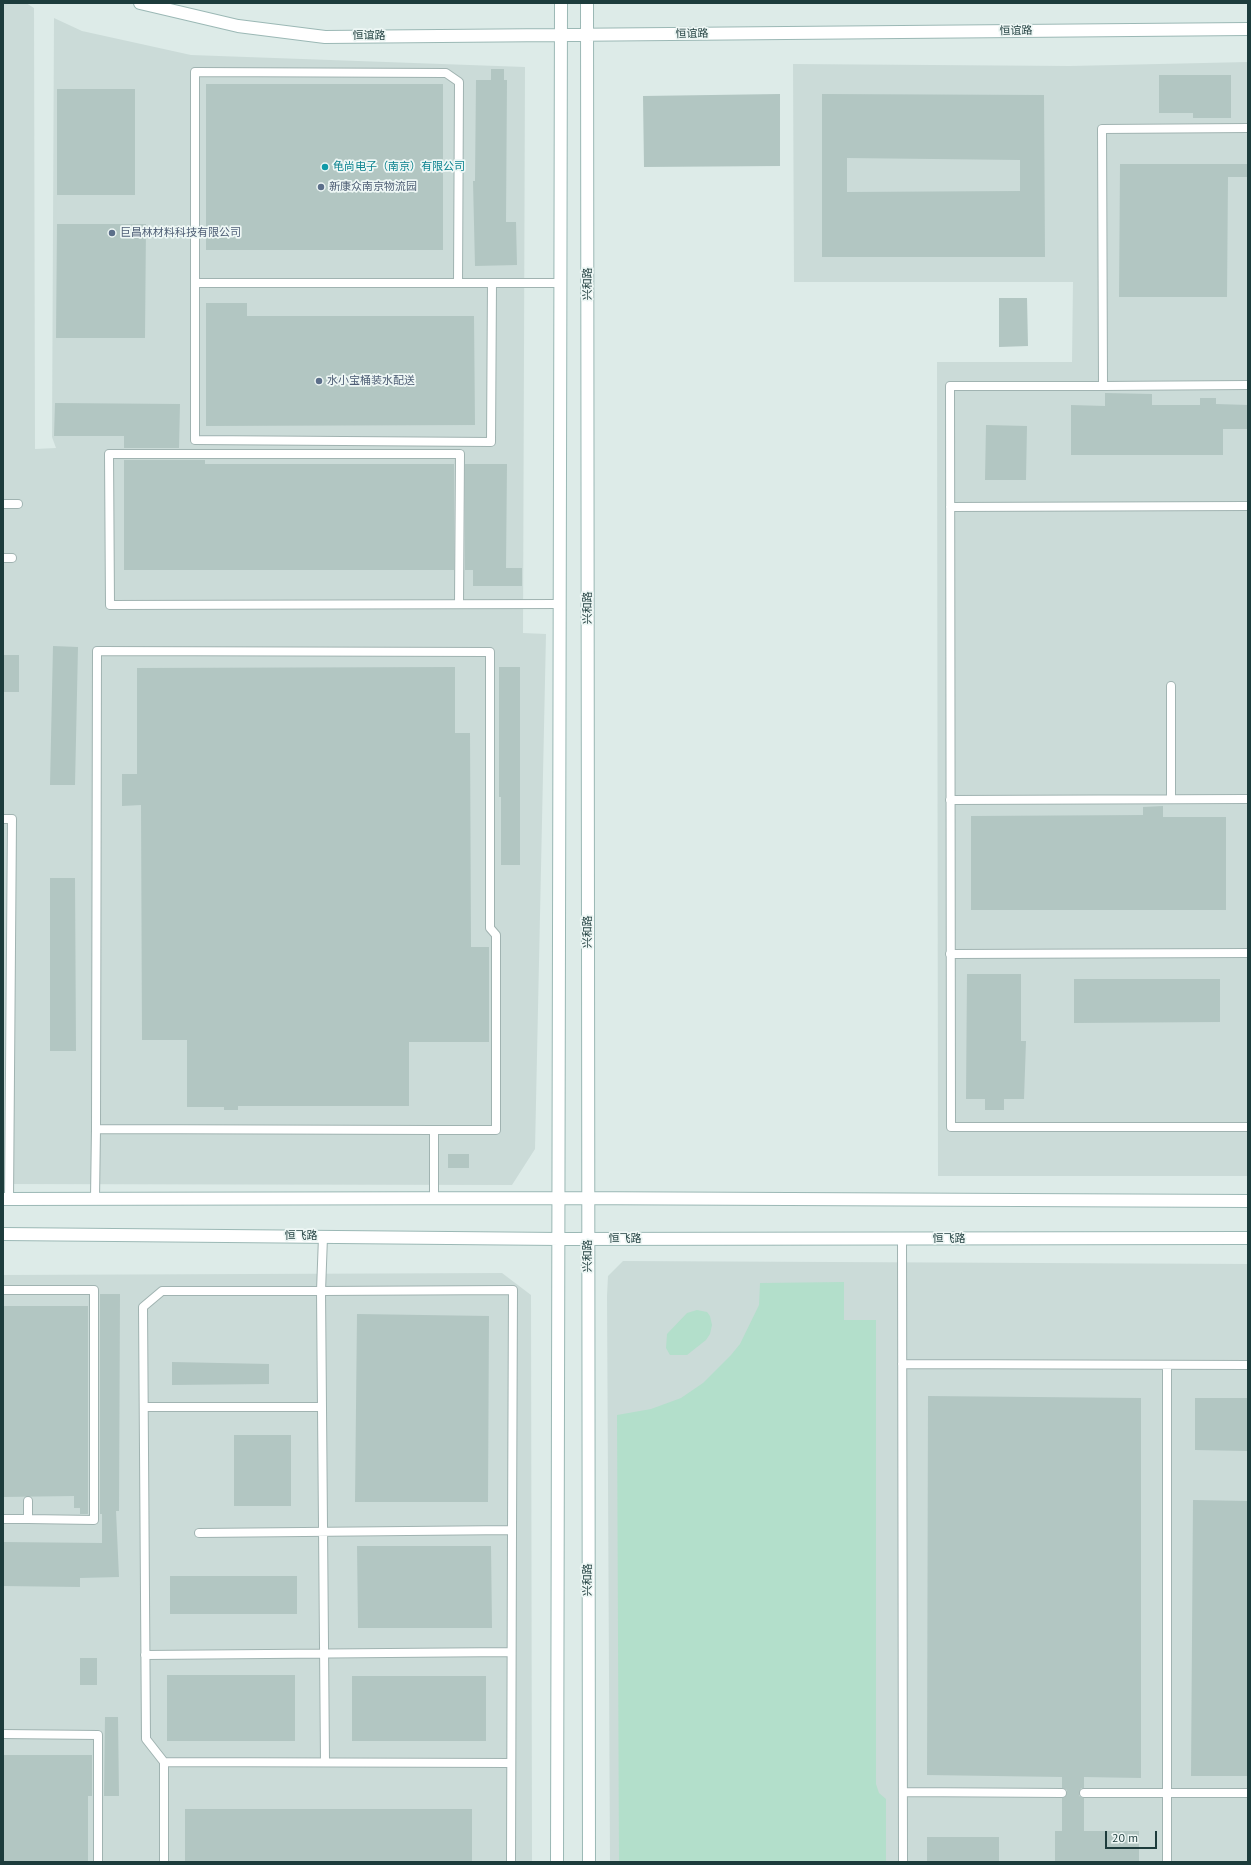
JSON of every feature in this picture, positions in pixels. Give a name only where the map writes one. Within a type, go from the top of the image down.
[{"type":"main road","name":"恒谊路","points":[[140,3],[238,26],[324,37],[1248,29]]},
{"type":"main road","points":[[557,1862],[560,1239],[561,3]]},
{"type":"main road","name":"兴和路","points":[[587,3],[589,1862]]},
{"type":"main road","points":[[6,1198],[588,1198],[1248,1201]]},
{"type":"main road","name":"恒飞路","points":[[3,1234],[560,1239],[1248,1238]]},
{"type":"lane","points":[[458,283],[459,82],[446,73],[195,72],[195,440],[491,442],[492,283]]},
{"type":"lane","points":[[1103,386],[1102,129],[1248,128]]},
{"type":"lane","points":[[195,283],[561,283]]},
{"type":"lane","points":[[1248,385],[950,386],[950,1127],[1248,1127]]},
{"type":"lane","points":[[459,604],[460,454],[109,454],[110,605],[560,604]]},
{"type":"lane","points":[[3,504],[18,504]]},
{"type":"lane","points":[[950,507],[1248,506]]},
{"type":"lane","points":[[3,558],[12,558]]},
{"type":"lane","points":[[95,1198],[97,651],[490,652],[490,928],[496,935],[496,1130],[96,1129]]},
{"type":"lane","points":[[1171,686],[1171,799]]},
{"type":"lane","points":[[950,800],[1248,799]]},
{"type":"lane","points":[[3,819],[12,819],[6,1198]]},
{"type":"lane","points":[[950,954],[1248,953]]},
{"type":"lane","points":[[434,1130],[434,1198]]},
{"type":"lane","points":[[323,1237],[321,1291],[321,1406],[325,1762]]},
{"type":"lane","points":[[902,1239],[903,1862]]},
{"type":"lane","points":[[3,1290],[94,1290],[94,1520],[3,1519]]},
{"type":"lane","points":[[164,1862],[164,1762],[146,1739],[143,1307],[162,1291],[513,1290],[511,1862]]},
{"type":"lane","points":[[902,1364],[1248,1365]]},
{"type":"lane","points":[[1167,1365],[1167,1862]]},
{"type":"lane","points":[[144,1407],[321,1406]]},
{"type":"lane","points":[[28,1501],[28,1519]]},
{"type":"lane","points":[[198,1534],[512,1530]]},
{"type":"lane","points":[[145,1655],[324,1652],[511,1652]]},
{"type":"lane","points":[[3,1734],[98,1735],[98,1862]]},
{"type":"lane","points":[[164,1762],[511,1763]]},
{"type":"lane","points":[[903,1792],[1062,1793]]},
{"type":"lane","points":[[1084,1793],[1248,1793]]},
{"type":"shaded area","points":[[3,3],[26,3],[34,8],[35,449],[56,448],[52,437],[54,18],[82,31],[191,55],[525,67],[523,633],[546,634],[535,1149],[512,1185],[3,1184]]},
{"type":"shaded area","points":[[1248,62],[1248,1176],[938,1176],[937,362],[1072,362],[1073,282],[794,282],[793,64],[1070,66]]},
{"type":"shaded area","points":[[623,1261],[1248,1264],[1248,1862],[610,1862],[607,1296],[608,1276]]},
{"type":"shaded area","points":[[502,1273],[531,1295],[532,1862],[3,1862],[3,1275]]},
{"type":"green space","points":[[844,1282],[844,1320],[876,1320],[876,1784],[879,1793],[886,1799],[886,1862],[619,1862],[617,1415],[651,1409],[681,1398],[703,1383],[740,1344],[759,1305],[760,1283]]},
{"type":"green space","points":[[697,1310],[707,1312],[710,1316],[712,1325],[710,1334],[706,1340],[687,1355],[670,1355],[666,1348],[667,1334],[687,1313]]},
{"type":"building","points":[[491,69],[504,69],[504,80],[507,80],[506,222],[516,222],[517,265],[475,266],[473,181],[475,181],[476,80],[491,80]]},
{"type":"building","points":[[1159,75],[1231,75],[1231,118],[1193,118],[1193,113],[1159,113]]},
{"type":"building","name":"龟尚电子（南京）有限公司","points":[[206,84],[443,84],[443,250],[206,250]]},
{"type":"building","points":[[57,89],[135,89],[135,195],[57,195]]},
{"type":"building","points":[[780,94],[780,166],[644,167],[643,96]]},
{"type":"building","points":[[822,94],[1044,95],[1045,257],[822,257]],"holes":[[[847,158],[1020,160],[1020,191],[847,192]]]},
{"type":"building","points":[[1120,164],[1248,164],[1248,177],[1228,177],[1227,297],[1119,297]]},
{"type":"building","points":[[57,224],[146,224],[145,338],[56,338]]},
{"type":"building","points":[[999,298],[1027,298],[1028,346],[999,347]]},
{"type":"building","points":[[206,303],[247,303],[247,316],[474,316],[475,425],[206,426]]},
{"type":"building","points":[[1105,393],[1152,394],[1152,405],[1200,405],[1200,398],[1216,398],[1216,404],[1248,405],[1248,429],[1223,429],[1223,455],[1071,455],[1071,405],[1105,406]]},
{"type":"building","points":[[55,403],[180,404],[179,448],[124,448],[124,436],[54,436]]},
{"type":"building","points":[[986,425],[1027,426],[1026,480],[985,480]]},
{"type":"building","points":[[124,460],[205,460],[205,464],[454,464],[454,570],[124,570]]},
{"type":"building","points":[[465,464],[507,464],[506,568],[522,568],[522,586],[473,586],[473,570],[465,570]]},
{"type":"building","points":[[53,646],[78,647],[75,785],[50,785]]},
{"type":"building","points":[[3,655],[19,655],[19,692],[3,692]]},
{"type":"building","points":[[455,667],[455,733],[470,733],[471,947],[489,947],[489,1042],[409,1042],[409,1106],[238,1106],[238,1110],[224,1110],[224,1107],[187,1107],[187,1040],[142,1040],[141,805],[122,806],[122,774],[137,774],[137,668]]},
{"type":"building","points":[[499,667],[520,667],[520,865],[501,865],[501,797],[499,797]]},
{"type":"building","points":[[1163,806],[1163,817],[1226,817],[1226,910],[971,910],[971,816],[1143,815],[1143,807]]},
{"type":"building","points":[[50,878],[75,878],[76,1051],[50,1051]]},
{"type":"building","points":[[967,974],[1021,974],[1021,1041],[1026,1041],[1024,1099],[1004,1099],[1004,1110],[985,1110],[985,1099],[966,1099]]},
{"type":"building","points":[[1074,979],[1220,979],[1220,1022],[1074,1023]]},
{"type":"building","points":[[448,1154],[469,1154],[469,1168],[448,1168]]},
{"type":"building","points":[[100,1294],[120,1294],[119,1511],[116,1511],[119,1577],[80,1578],[80,1587],[3,1586],[3,1542],[102,1543],[102,1514],[100,1514]]},
{"type":"building","points":[[3,1306],[88,1306],[88,1514],[80,1514],[80,1508],[74,1508],[74,1496],[3,1497]]},
{"type":"building","points":[[357,1314],[489,1316],[488,1502],[355,1502]]},
{"type":"building","points":[[172,1362],[269,1364],[269,1384],[172,1385]]},
{"type":"building","points":[[928,1396],[1141,1398],[1141,1778],[1084,1777],[1084,1788],[1081,1788],[1079,1793],[1079,1796],[1084,1798],[1084,1831],[1139,1831],[1139,1862],[1055,1862],[1055,1831],[1062,1831],[1062,1798],[1067,1793],[1067,1790],[1062,1788],[1062,1777],[927,1775]]},
{"type":"building","points":[[1195,1398],[1248,1398],[1248,1451],[1195,1450]]},
{"type":"building","points":[[234,1435],[291,1435],[291,1506],[234,1506]]},
{"type":"building","points":[[1193,1500],[1248,1501],[1248,1776],[1191,1776]]},
{"type":"building","points":[[357,1546],[491,1546],[492,1628],[358,1628]]},
{"type":"building","points":[[170,1576],[297,1576],[297,1614],[170,1614]]},
{"type":"building","points":[[80,1658],[97,1658],[97,1685],[80,1685]]},
{"type":"building","points":[[167,1675],[295,1675],[295,1741],[167,1741]]},
{"type":"building","points":[[352,1676],[486,1676],[486,1741],[352,1741]]},
{"type":"building","points":[[105,1717],[118,1717],[119,1796],[104,1796]]},
{"type":"building","points":[[3,1755],[92,1755],[92,1796],[88,1796],[88,1862],[3,1862]]},
{"type":"building","points":[[185,1809],[472,1809],[472,1862],[185,1862]]},
{"type":"building","points":[[927,1837],[999,1837],[999,1862],[927,1862]]},
{"type":"place","name":"龟尚电子（南京）有限公司","points":[[325,167]]},
{"type":"place","name":"新康众南京物流园","points":[[321,187]]},
{"type":"place","name":"巨昌林材料科技有限公司","points":[[112,233]]},
{"type":"place","name":"水小宝桶装水配送","points":[[319,381]]}]
